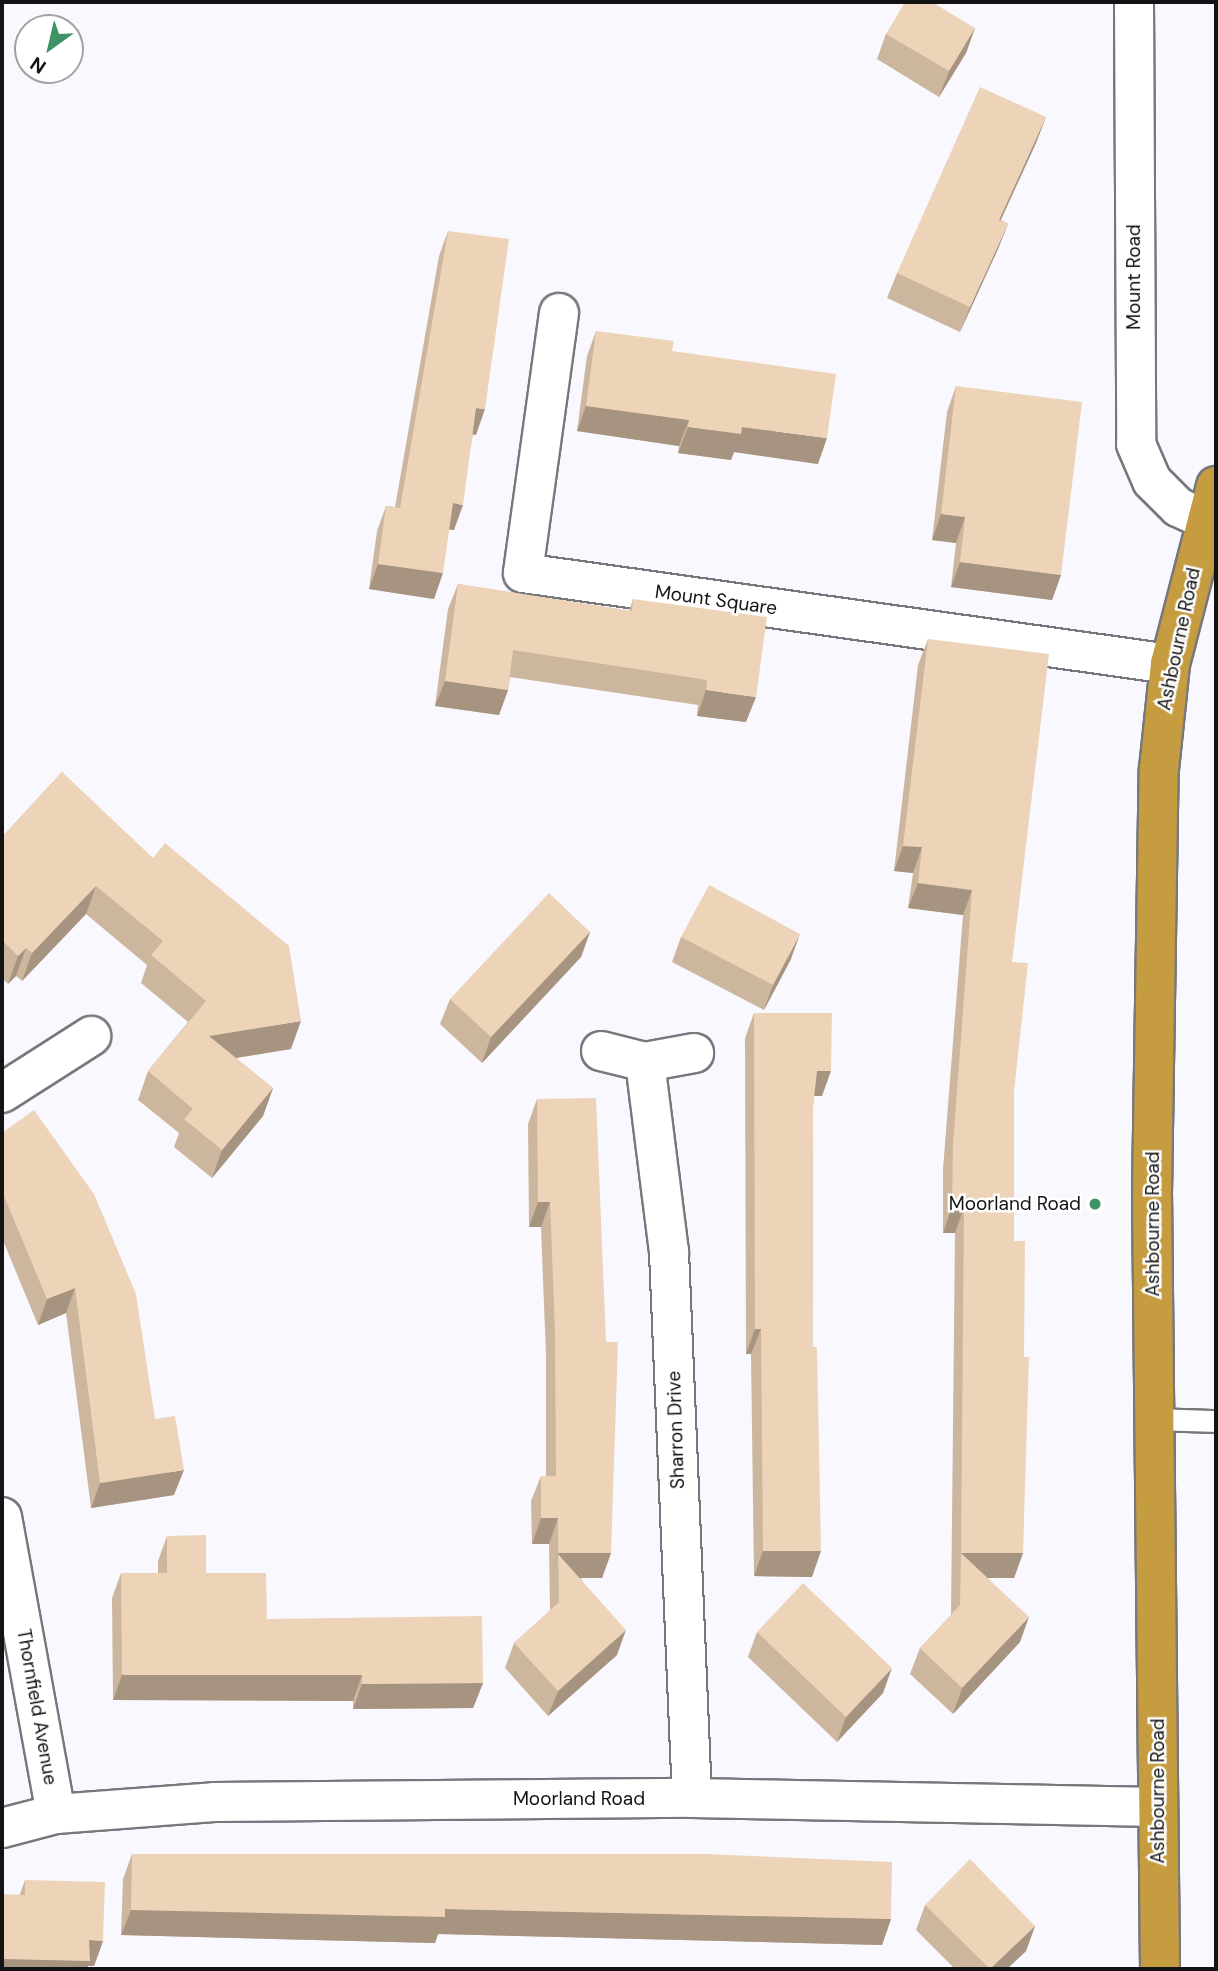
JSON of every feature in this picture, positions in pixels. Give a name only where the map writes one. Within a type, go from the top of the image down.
[{"type":"highway","name":"Ashbourne Road","points":[[1160,1969],[1155,1419],[1159,769],[1170,664],[1211,503]]},
{"type":"street","name":"Mount Road","points":[[1135,2],[1136,444],[1152,481],[1178,507],[1211,503]]},
{"type":"street","name":"Mount Square","points":[[559,313],[523,573],[1170,664]]},
{"type":"street","points":[[2,1093],[91,1036]]},
{"type":"street","points":[[601,1051],[645,1062],[694,1053]]},
{"type":"street","name":"Sharron Drive","points":[[645,1062],[669,1252],[692,1798]]},
{"type":"street","name":"Thornfield Avenue","points":[[2,1517],[56,1814]]},
{"type":"street","name":"Moorland Road","points":[[2,1828],[56,1814],[214,1802],[692,1798],[1157,1807]]},
{"type":"lane","points":[[1155,1419],[1216,1421]]},
{"type":"building","points":[[905,2],[932,2],[975,28],[949,71],[886,34]]},
{"type":"building","points":[[980,87],[1046,117],[999,220],[1008,224],[970,307],[897,273]]},
{"type":"building","points":[[448,231],[509,239],[485,409],[476,408],[463,505],[453,503],[443,573],[378,564],[386,506],[400,508]]},
{"type":"building","points":[[596,331],[674,341],[672,351],[836,374],[827,438],[742,427],[741,434],[688,427],[689,420],[586,406]]},
{"type":"building","points":[[956,386],[1082,402],[1061,575],[960,562],[965,517],[941,514]]},
{"type":"building","points":[[458,584],[632,611],[633,599],[767,617],[756,697],[706,690],[707,680],[513,650],[508,690],[445,681]]},
{"type":"building","points":[[928,639],[1049,654],[1012,962],[1028,963],[1014,1092],[1014,1241],[1025,1241],[1024,1357],[1029,1357],[1023,1553],[961,1553],[964,1207],[952,1207],[953,1144],[972,890],[918,883],[922,847],[903,846]]},
{"type":"building","points":[[62,772],[153,858],[165,843],[289,946],[301,1021],[209,1036],[273,1088],[222,1150],[184,1119],[193,1109],[148,1071],[206,1001],[151,955],[163,941],[96,886],[32,953],[26,948],[18,956],[2,940],[2,837]]},
{"type":"building","points":[[709,885],[800,934],[773,985],[681,937]]},
{"type":"building","points":[[549,893],[590,932],[491,1037],[450,999]]},
{"type":"building","points":[[754,1013],[832,1013],[831,1071],[817,1071],[813,1107],[812,1347],[817,1347],[821,1551],[763,1551],[761,1329],[755,1329]]},
{"type":"building","points":[[596,1098],[606,1342],[618,1342],[611,1553],[558,1553],[558,1518],[541,1518],[541,1476],[556,1476],[555,1331],[550,1202],[538,1202],[537,1099]]},
{"type":"building","points":[[34,1110],[94,1194],[136,1294],[155,1419],[175,1416],[184,1470],[100,1483],[75,1288],[47,1299],[2,1191],[2,1133]]},
{"type":"building","points":[[206,1535],[206,1573],[266,1573],[267,1619],[482,1616],[483,1683],[362,1684],[362,1675],[122,1675],[121,1573],[167,1573],[167,1536]]},
{"type":"building","points":[[961,1553],[1029,1617],[962,1688],[920,1648],[960,1605]]},
{"type":"building","points":[[558,1554],[626,1630],[558,1691],[514,1643],[559,1602]]},
{"type":"building","points":[[803,1583],[892,1668],[846,1717],[757,1632]]},
{"type":"building","points":[[132,1854],[706,1854],[892,1862],[891,1919],[445,1909],[445,1917],[131,1910]]},
{"type":"building","points":[[970,1859],[1035,1926],[990,1969],[925,1905]]},
{"type":"building","points":[[25,1880],[105,1882],[103,1941],[89,1940],[90,1961],[2,1959],[2,1894],[25,1895]]},
{"type":"place","name":"Moorland Road","points":[[1095,1204]]}]
